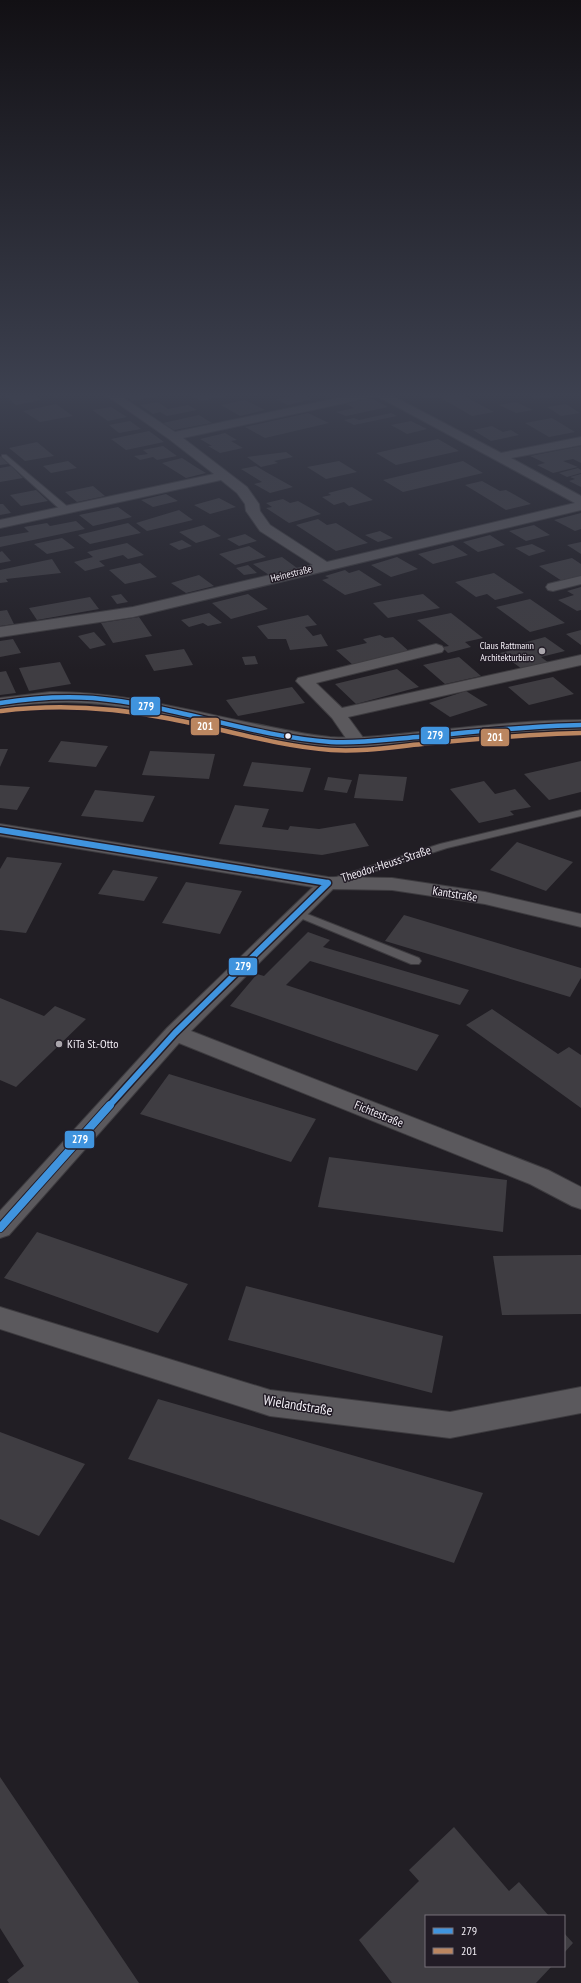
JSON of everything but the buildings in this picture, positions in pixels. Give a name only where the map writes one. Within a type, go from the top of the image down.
[{"type":"street","points":[[0,524],[179,486]]},
{"type":"street","points":[[236,486],[242,490],[252,504],[254,511],[265,528],[324,566]]},
{"type":"street","points":[[552,486],[581,501]]},
{"type":"street","name":"Heinestraße","points":[[0,632],[133,612],[581,506]]},
{"type":"street","points":[[553,587],[581,580]]},
{"type":"street","points":[[358,743],[338,714],[304,681],[436,649]]},
{"type":"street","points":[[338,714],[581,660]]},
{"type":"street","points":[[0,703],[58,696],[91,698],[141,705],[292,736],[330,742],[358,743],[550,724],[581,725]]},
{"type":"street","name":"Kantstraße","points":[[0,830],[328,883],[392,884],[485,898],[562,915],[581,921]]},
{"type":"street","name":"Theodor-Heuss-Straße","points":[[0,1228],[175,1033],[328,883]]},
{"type":"street","name":"Fichtestraße","points":[[175,1033],[539,1177],[581,1199]]},
{"type":"street","name":"Wielandstraße","points":[[0,1318],[270,1403],[450,1425],[581,1400]]},
{"type":"lane","points":[[38,486],[66,510]]},
{"type":"lane","name":"Theodor-Heuss-Straße","points":[[328,883],[444,846],[581,813]]},
{"type":"lane","points":[[297,913],[415,960]]},
{"type":"transit line","name":"279","points":[[0,703],[54,697],[94,698],[136,704],[275,734],[331,742],[373,741],[519,727],[581,725]]},
{"type":"transit line","name":"201","points":[[1,711],[30,707],[58,706],[112,709],[166,718],[263,739],[317,749],[331,750],[374,749],[519,735],[581,733]]},
{"type":"transit line","name":"279","points":[[0,830],[328,883]]},
{"type":"transit line","name":"279","points":[[0,1228],[175,1033],[328,883]]},
{"type":"place","name":"Claus Rattmann Architekturbüro","points":[[542,651]]},
{"type":"place","name":"KiTa St.-Otto","points":[[59,1044]]}]
